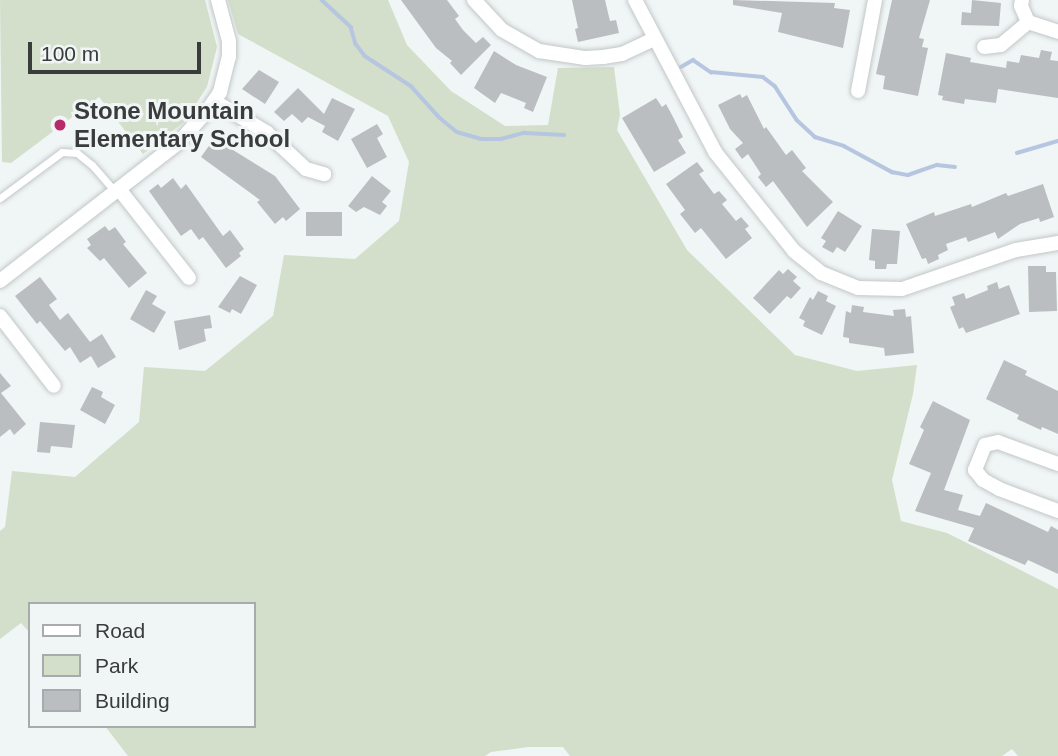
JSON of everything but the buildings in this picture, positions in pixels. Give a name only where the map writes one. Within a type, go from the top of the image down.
[{"type":"street","points":[[0,281],[178,143],[214,101],[226,75],[229,49],[218,0]]},
{"type":"street","points":[[474,0],[502,30],[539,51],[585,58],[603,57],[622,54],[654,39]]},
{"type":"street","points":[[635,0],[715,152],[787,242],[821,274],[858,288],[902,289],[1016,250],[1058,243]]},
{"type":"street","points":[[859,91],[874,0]]},
{"type":"street","points":[[1022,0],[1021,6],[1028,22],[1058,32]]},
{"type":"street","points":[[984,47],[1001,45],[1028,22]]},
{"type":"street","points":[[214,101],[266,132],[306,169],[324,174]]},
{"type":"street","points":[[117,190],[189,278]]},
{"type":"street","points":[[0,316],[54,386]]},
{"type":"street","points":[[1058,464],[998,442],[985,445],[975,470],[983,480],[999,489],[1058,511]]},
{"type":"lane","points":[[0,198],[62,152],[77,153],[117,190]]},
{"type":"green space","points":[[0,0],[205,0],[217,47],[207,87],[184,122],[143,154],[99,97],[11,163],[2,162]]},
{"type":"green space","points":[[228,0],[388,0],[407,45],[451,91],[505,126],[548,125],[558,68],[614,67],[620,115],[617,130],[687,250],[795,355],[857,371],[917,365],[913,394],[892,480],[901,521],[947,533],[1058,589],[1058,756],[1018,756],[1012,749],[1002,756],[570,756],[563,747],[528,747],[491,752],[485,756],[128,756],[107,728],[256,728],[256,602],[28,602],[28,631],[21,623],[0,639],[0,531],[5,527],[12,471],[75,477],[139,422],[144,367],[205,371],[273,316],[284,255],[355,259],[399,221],[409,162],[388,116],[238,34]]},
{"type":"waterway","points":[[322,0],[351,27],[356,44],[365,56],[411,86],[439,117],[457,132],[481,139],[501,139],[524,133],[564,135]]},
{"type":"waterway","points":[[681,67],[693,60],[711,72],[763,77],[775,86],[797,120],[815,137],[844,146],[892,172],[908,175],[937,165],[955,167]]},
{"type":"waterway","points":[[1017,153],[1058,141]]},
{"type":"place","name":"Stone Mountain Elementary School","points":[[60,125]]}]
